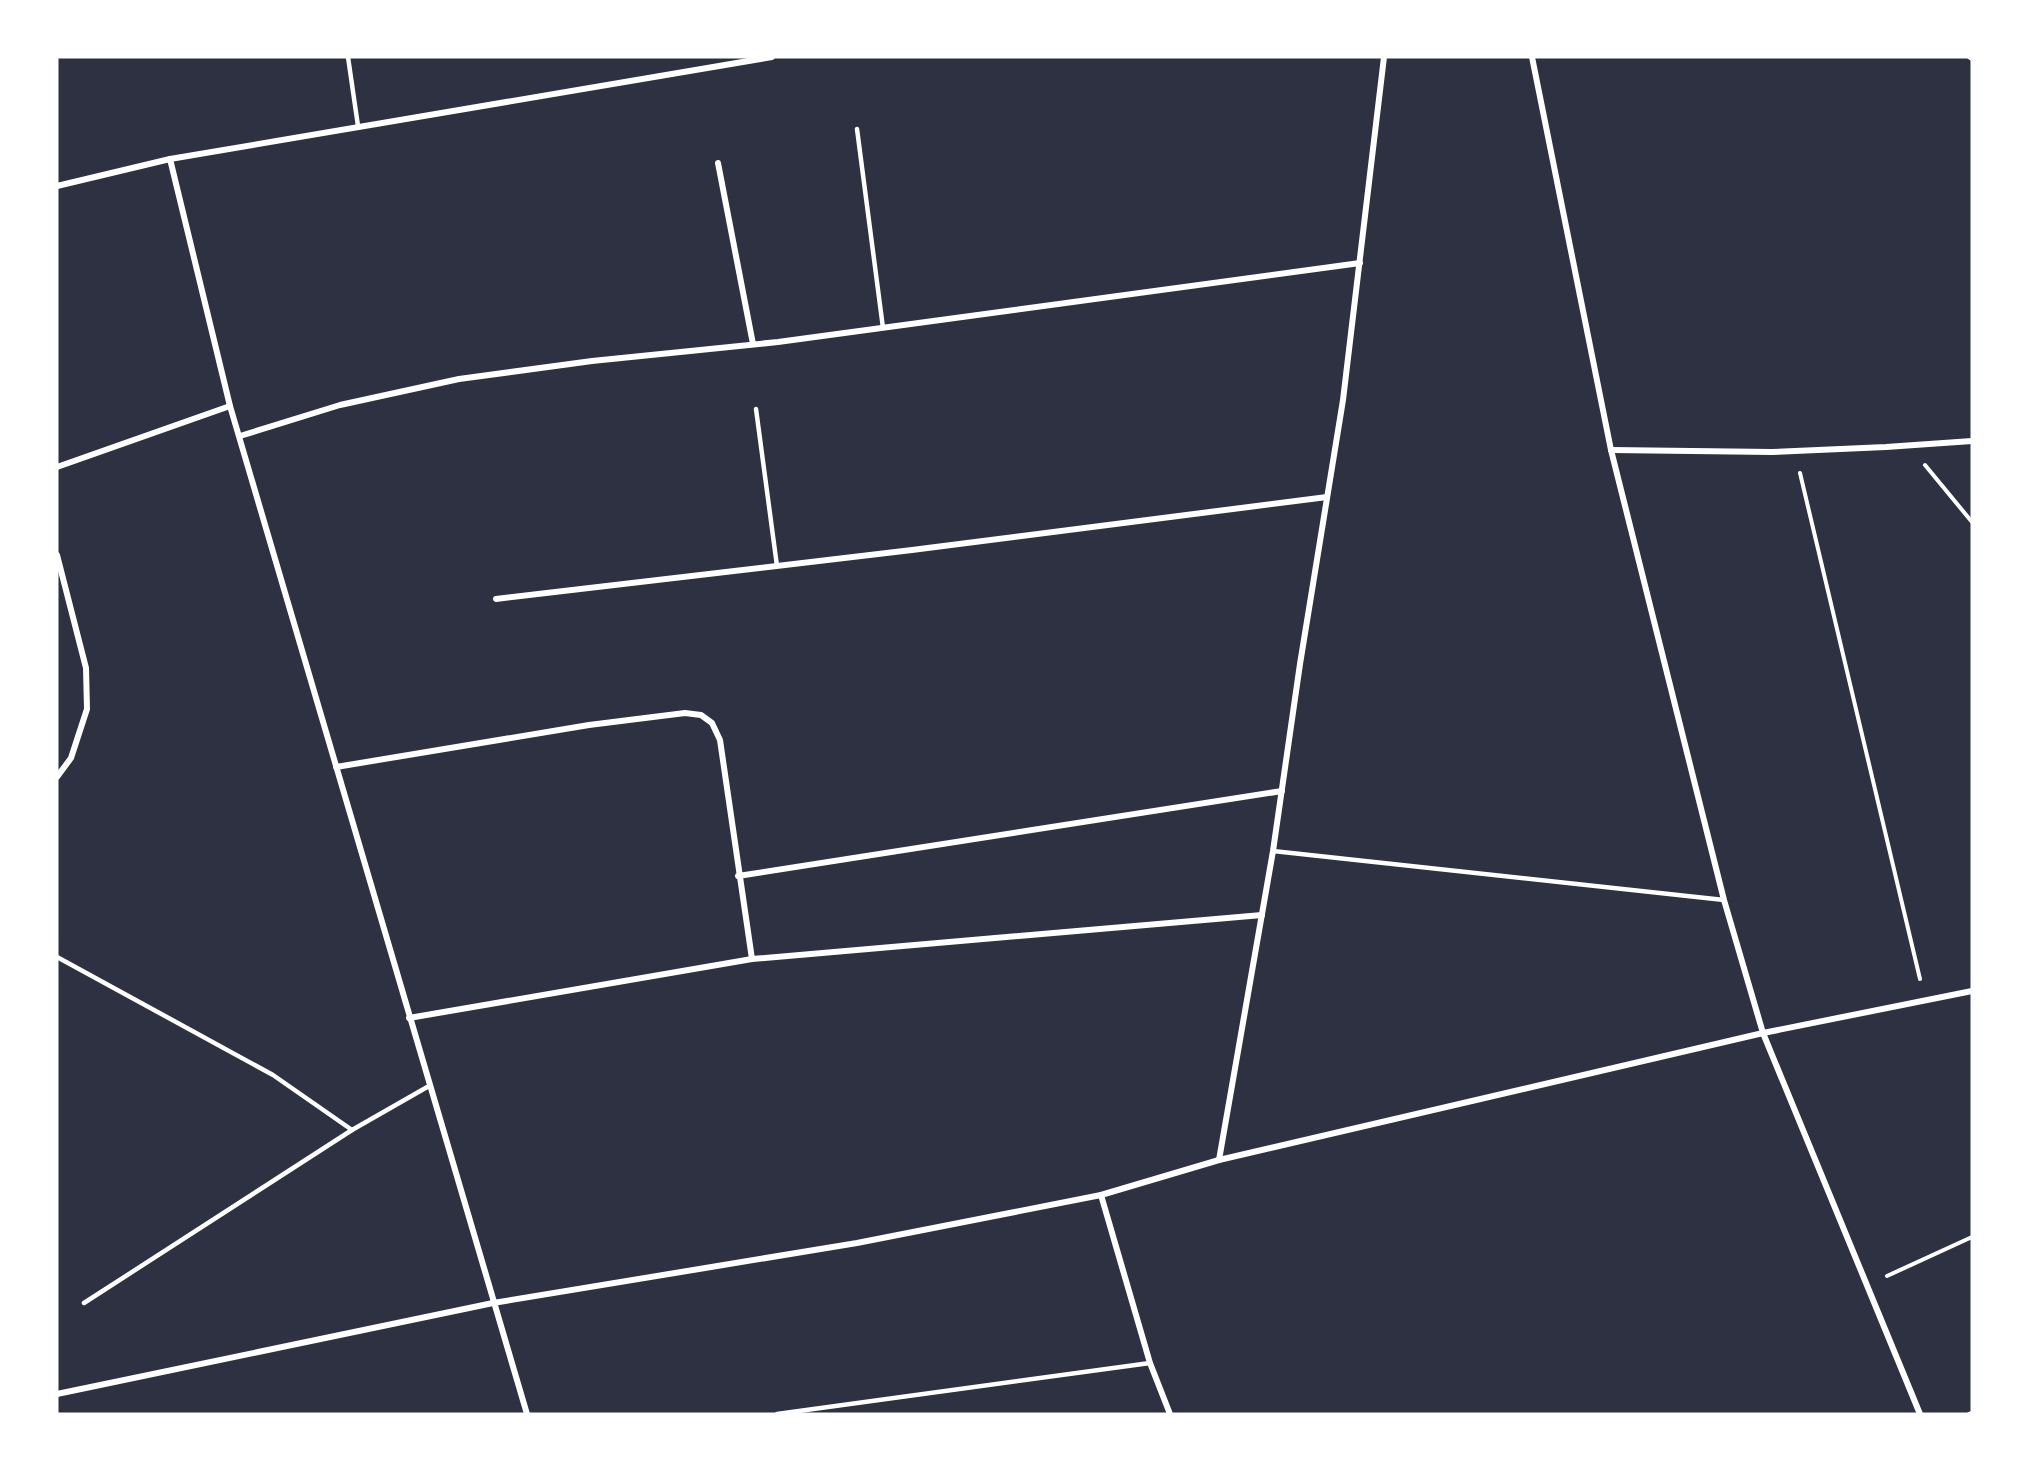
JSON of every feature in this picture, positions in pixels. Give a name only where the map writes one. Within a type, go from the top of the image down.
[{"type":"street","points":[[57,186],[170,159],[772,57]]},
{"type":"street","points":[[1219,1160],[1273,851],[1343,400],[1384,57]]},
{"type":"street","points":[[1532,57],[1611,450],[1724,900],[1763,1033],[1920,1414]]},
{"type":"street","points":[[170,159],[230,406],[527,1414]]},
{"type":"street","points":[[718,163],[753,344]]},
{"type":"street","points":[[240,436],[340,405],[459,379],[592,361],[883,328],[1360,262]]},
{"type":"street","points":[[57,467],[230,406]]},
{"type":"street","points":[[1611,450],[1795,451],[1972,441]]},
{"type":"street","points":[[496,599],[1327,498]]},
{"type":"street","points":[[57,555],[86,668],[87,709],[71,758],[57,777]]},
{"type":"street","points":[[336,767],[589,725],[684,713],[701,716],[712,723],[720,740],[738,876],[752,959]]},
{"type":"street","points":[[738,876],[1282,791]]},
{"type":"street","points":[[409,1018],[752,959],[1262,915]]},
{"type":"street","points":[[57,1394],[493,1303],[857,1243],[1101,1195],[1219,1160],[1763,1033],[1972,991]]},
{"type":"street","points":[[1101,1195],[1150,1363],[1170,1414]]},
{"type":"lane","points":[[348,57],[358,126]]},
{"type":"lane","points":[[857,129],[883,328]]},
{"type":"lane","points":[[756,409],[777,566]]},
{"type":"lane","points":[[1273,851],[1724,900]]},
{"type":"lane","points":[[57,957],[273,1075],[352,1130]]},
{"type":"lane","points":[[84,1303],[352,1130],[429,1086]]},
{"type":"lane","points":[[777,1414],[1150,1363]]},
{"type":"path","points":[[1910,446],[1972,522]]},
{"type":"path","points":[[1795,451],[1925,1000]]},
{"type":"path","points":[[1867,1284],[1972,1237]]}]
